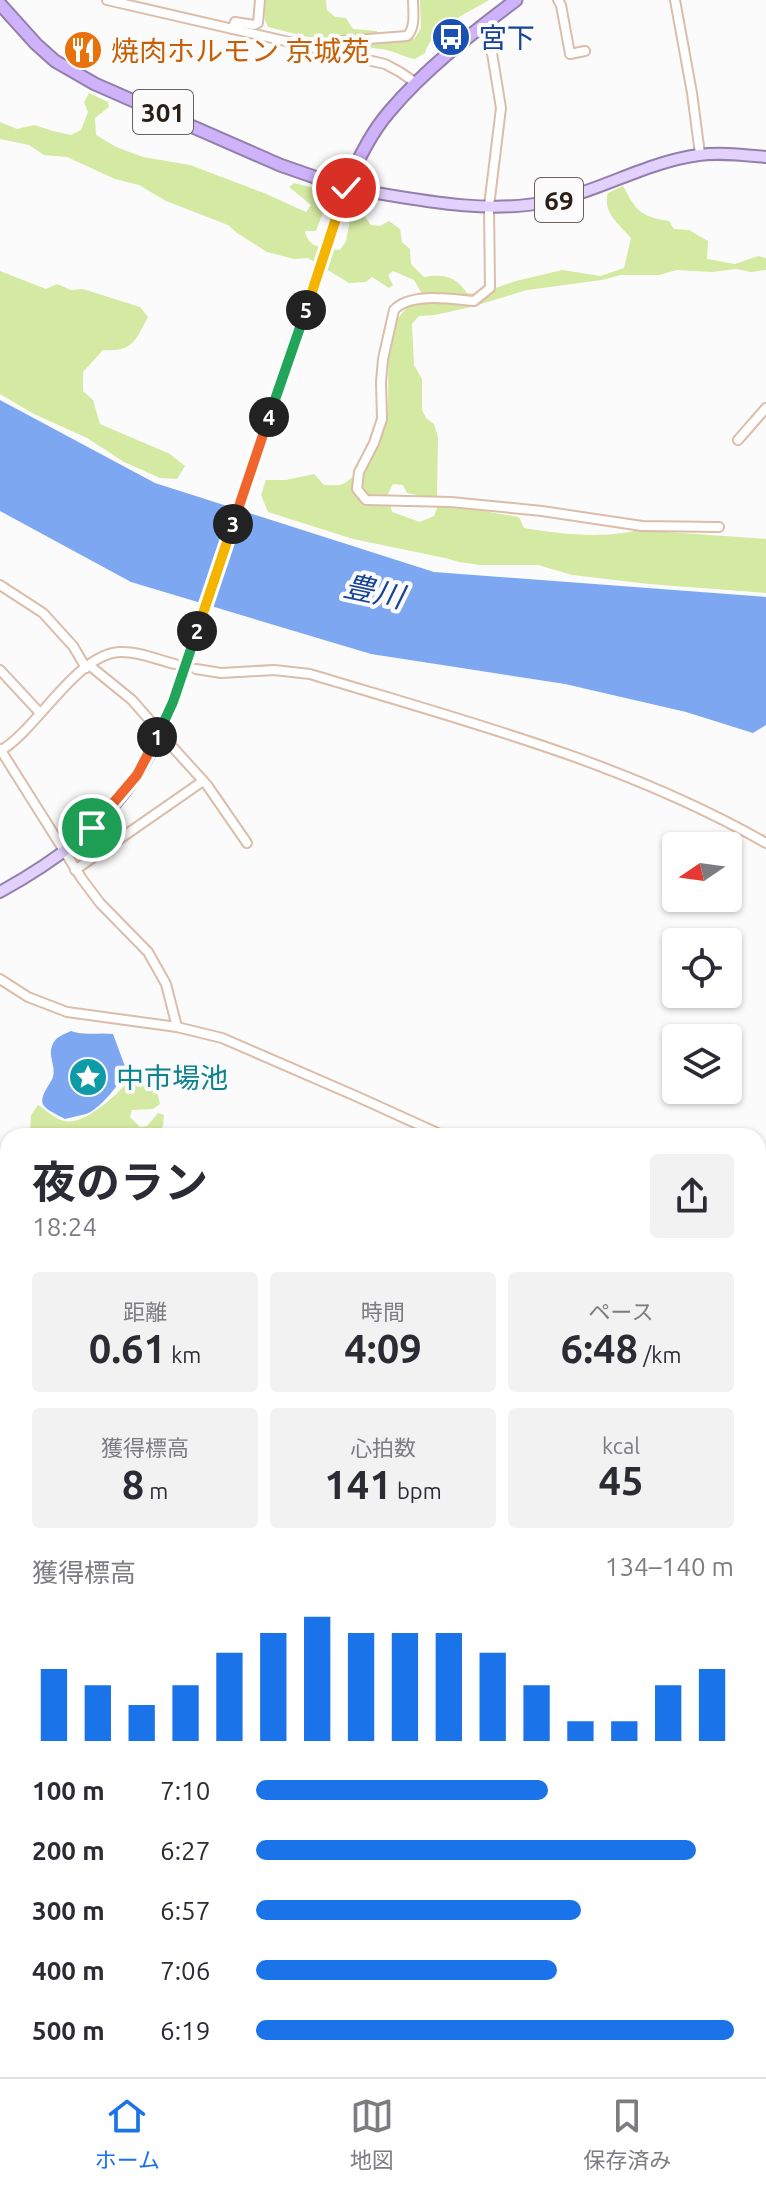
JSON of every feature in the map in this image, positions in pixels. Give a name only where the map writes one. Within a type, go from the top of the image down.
[{"type":"highway","points":[[346,188],[358,160],[387,114],[416,83],[516,0]]},
{"type":"highway","name":"301","points":[[0,4],[55,61],[95,84],[280,165],[346,188]]},
{"type":"main road","name":"69","points":[[346,188],[424,201],[520,206],[575,196],[658,164],[700,154],[766,157]]},
{"type":"main road","points":[[0,892],[64,853],[92,828],[137,775],[152,749],[173,702],[346,188]]},
{"type":"street","points":[[107,0],[385,64],[416,83]]},
{"type":"street","points":[[232,29],[235,22],[258,23],[260,0]]},
{"type":"street","points":[[331,52],[334,45],[342,41],[407,36],[412,32],[413,0]]},
{"type":"street","points":[[558,0],[570,54],[585,51]]},
{"type":"street","points":[[675,0],[700,154]]},
{"type":"street","points":[[481,26],[490,41],[501,108],[489,206],[490,288],[474,301],[437,298],[410,301],[394,310],[383,359],[382,419],[359,472],[357,489],[366,500],[451,502],[542,511],[642,526],[719,527]]},
{"type":"street","points":[[738,440],[766,408]]},
{"type":"street","points":[[0,585],[43,613],[87,666],[132,700],[153,724]]},
{"type":"street","points":[[175,664],[131,653],[110,654],[74,677],[18,738],[1,750],[75,870],[100,903],[148,952],[166,984],[177,1027]]},
{"type":"street","points":[[196,669],[221,673],[274,670],[310,674],[532,742],[625,775],[687,802],[766,843]]},
{"type":"street","points":[[0,670],[40,713]]},
{"type":"street","points":[[168,742],[203,781],[247,843]]},
{"type":"street","points":[[75,870],[203,781]]},
{"type":"street","points":[[0,979],[28,997],[67,1012],[177,1027],[222,1038],[426,1128]]},
{"type":"green space","points":[[264,0],[326,0],[327,10],[335,17],[346,18],[353,29],[377,31],[383,43],[415,38],[421,28],[420,0],[489,0],[443,28],[425,53],[415,59],[363,47],[348,38],[316,39],[268,27]]},
{"type":"green space","points":[[89,93],[108,102],[109,107],[95,118],[96,135],[116,147],[143,157],[190,165],[306,212],[311,205],[289,187],[294,183],[317,189],[322,194],[324,210],[316,231],[305,231],[313,244],[340,250],[346,241],[350,220],[359,209],[371,225],[380,226],[389,221],[400,229],[402,242],[410,249],[411,264],[424,277],[448,278],[467,293],[478,294],[562,270],[601,276],[624,268],[631,238],[607,206],[608,193],[623,186],[640,211],[669,221],[674,229],[689,230],[708,241],[707,259],[735,264],[758,256],[766,258],[766,270],[677,270],[659,275],[621,275],[527,290],[471,307],[419,316],[412,324],[414,365],[422,379],[422,410],[434,424],[438,437],[437,497],[407,493],[403,485],[393,484],[388,494],[392,512],[420,522],[434,516],[438,506],[448,505],[519,517],[524,528],[552,532],[596,535],[638,530],[766,539],[766,593],[572,575],[538,565],[459,562],[353,539],[268,512],[261,495],[266,480],[286,480],[314,474],[324,485],[341,485],[353,477],[371,456],[385,421],[391,337],[400,316],[421,292],[414,280],[393,271],[388,275],[393,285],[389,288],[372,277],[366,282],[349,283],[308,258],[294,259],[267,252],[228,225],[166,201],[139,185],[115,179],[67,157],[44,155],[29,145],[0,139],[0,122],[17,129],[34,125],[71,135],[81,130],[88,112],[84,102]]},
{"type":"green space","points":[[0,271],[46,289],[57,284],[140,307],[148,317],[136,339],[121,349],[103,350],[83,372],[83,391],[93,400],[100,424],[170,454],[185,466],[177,479],[160,478],[124,462],[87,438],[34,414],[0,394]]},
{"type":"green space","points":[[137,1073],[158,1095],[160,1104],[153,1109],[132,1110],[130,1117],[140,1127],[147,1126],[158,1113],[164,1115],[162,1128],[30,1128],[31,1115],[38,1105],[62,1120],[80,1119],[105,1104]]},
{"type":"water","name":"豊川","points":[[0,400],[155,483],[434,572],[766,597],[766,725],[753,733],[686,712],[565,684],[371,654],[131,582],[0,511]]},
{"type":"water","name":"中市場池","points":[[71,1031],[113,1034],[126,1069],[115,1088],[97,1107],[86,1114],[65,1119],[46,1108],[42,1099],[53,1077],[52,1046],[57,1038]]},
{"type":"place","name":"宮下","points":[[451,37]]},
{"type":"place","name":"焼肉ホルモン 京城苑","points":[[83,50]]},
{"type":"place","name":"中市場池","points":[[88,1077]]},
{"type":"route","points":[[92,828],[137,775],[173,702],[346,188]]}]
